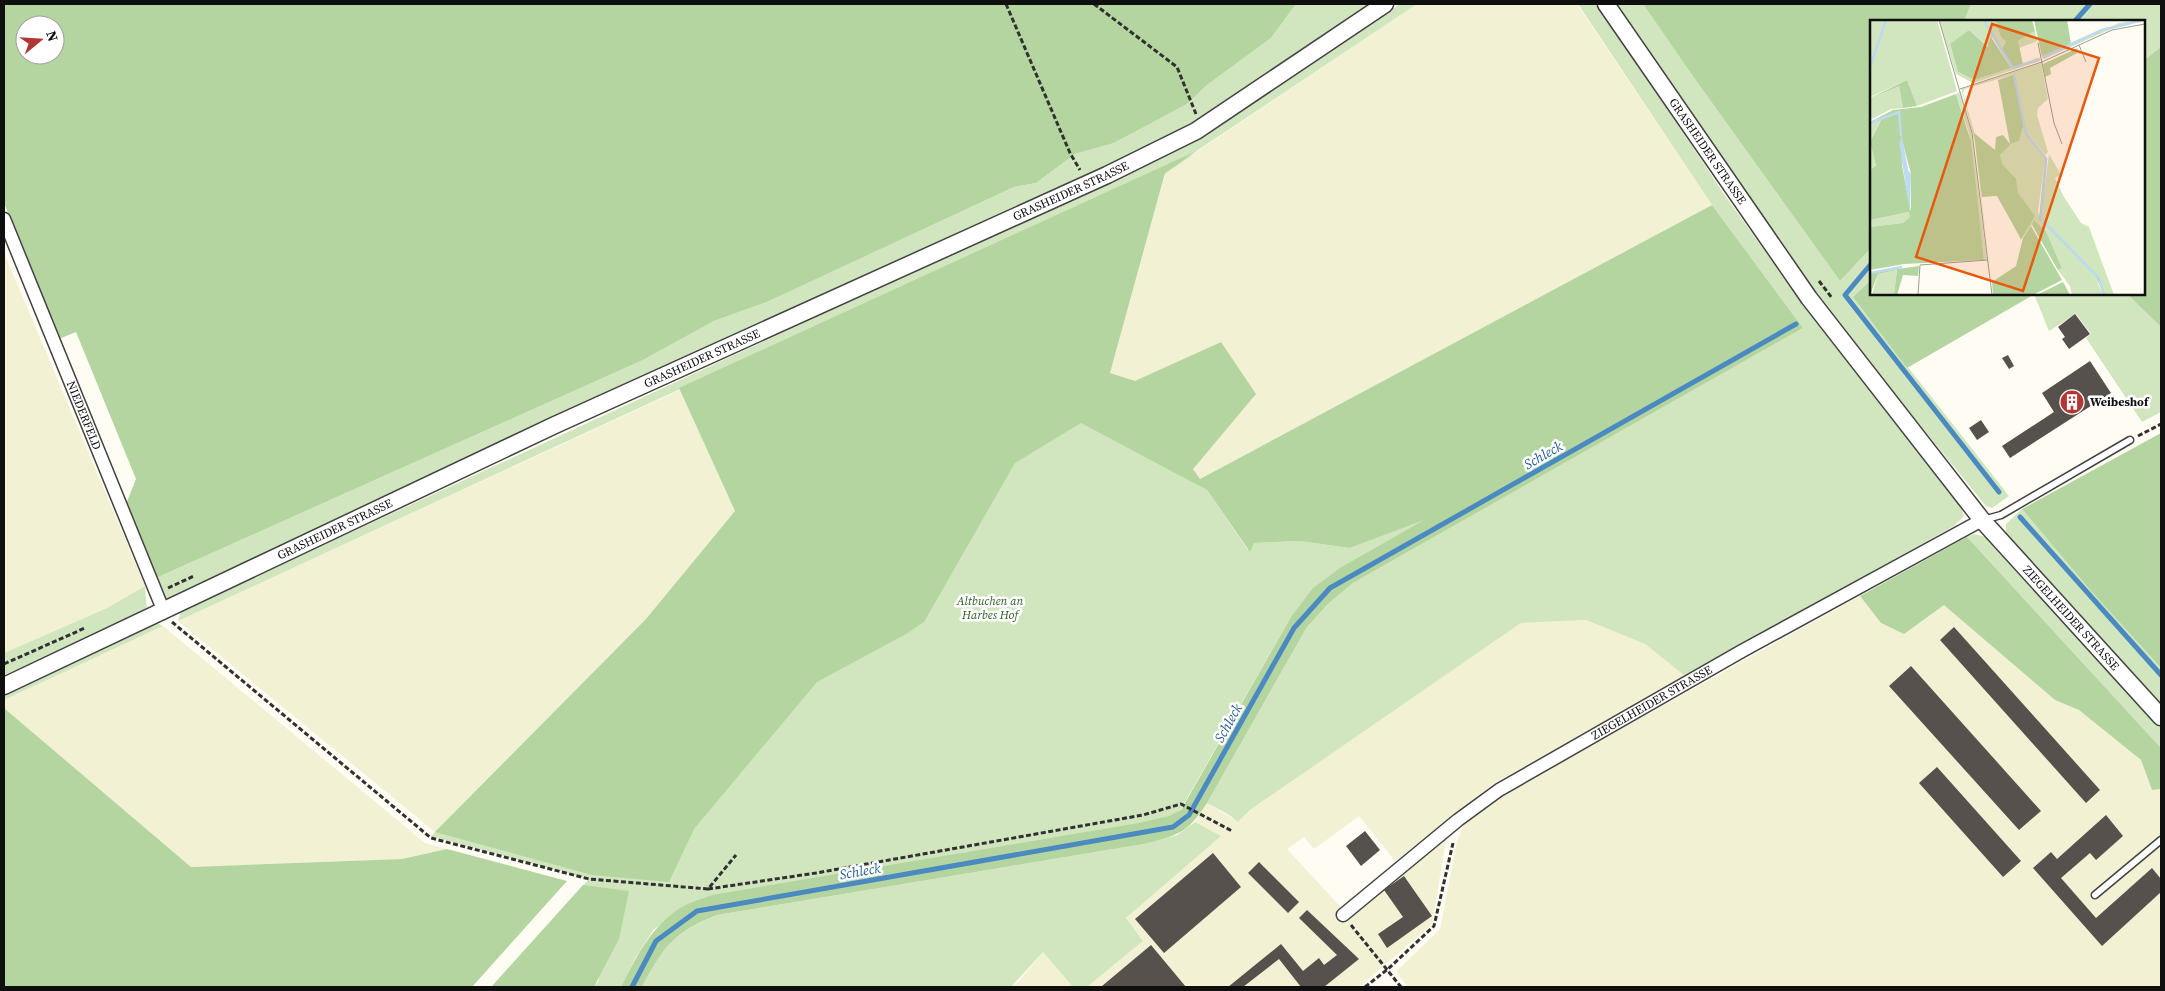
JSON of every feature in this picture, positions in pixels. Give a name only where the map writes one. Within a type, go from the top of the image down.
[{"type":"street","name":"GRASHEIDER STRASSE","points":[[4,686],[164,612],[555,425],[1107,175],[1196,131],[1385,4]]},
{"type":"street","name":"GRASHEIDER STRASSE","points":[[1606,4],[1812,302]]},
{"type":"street","name":"NIEDERFELD","points":[[4,220],[164,612]]},
{"type":"street","name":"ZIEGELHEIDER STRASSE","points":[[1812,302],[1982,520],[2161,717]]},
{"type":"street","name":"ZIEGELHEIDER STRASSE","points":[[1343,915],[1458,820],[1499,790],[1733,656],[1982,520]]},
{"type":"lane","points":[[1982,520],[2001,515],[2130,440]]},
{"type":"lane","points":[[2096,895],[2161,840]]},
{"type":"path","points":[[1006,4],[1070,153],[1080,170]]},
{"type":"path","points":[[1094,4],[1177,67],[1197,117],[1196,131]]},
{"type":"path","points":[[2130,440],[2161,424]]},
{"type":"path","points":[[164,612],[176,628],[431,838],[589,879],[708,889],[816,873],[1134,817],[1181,804],[1232,831]]},
{"type":"path","points":[[4,664],[94,624]]},
{"type":"path","points":[[1365,987],[1388,969],[1434,926],[1458,820]]},
{"type":"path","points":[[708,889],[736,855]]},
{"type":"path","points":[[1343,915],[1401,987]]},
{"type":"green space","points":[[4,4],[1296,4],[1271,38],[1207,85],[1187,104],[1114,143],[1075,154],[1036,183],[1014,187],[767,302],[714,321],[643,360],[156,578],[126,504],[136,479],[76,332],[59,339],[4,203]]},
{"type":"green space","points":[[1296,4],[1372,4],[1209,116],[1118,162],[167,604],[156,578],[643,360],[714,321],[767,302],[1014,187],[1036,183],[1075,154],[1114,143],[1187,104],[1207,85],[1271,38]]},
{"type":"green space","points":[[1400,4],[1417,4],[1198,150],[178,621],[181,611],[1117,178],[1196,138]]},
{"type":"green space","points":[[1417,4],[1577,4],[1712,205],[1200,479],[1193,469],[1221,342],[1135,382],[1110,373],[1165,173]]},
{"type":"green space","points":[[1578,4],[1597,4],[1726,197],[1804,306],[1959,502],[1964,516],[1954,526],[1685,676],[1645,644],[1586,620],[1521,623],[1250,810],[1238,822],[1207,803],[1307,627],[1328,604],[1353,583],[1803,328],[1712,205]]},
{"type":"green space","points":[[1613,4],[1643,4],[1840,281],[1870,249],[1870,281],[1853,297],[2009,496],[1992,508],[1986,506],[1848,337]]},
{"type":"green space","points":[[1643,4],[1971,4],[1964,20],[1870,20],[1870,249],[1840,281]]},
{"type":"green space","points":[[1971,4],[2161,4],[2161,47],[2145,59],[2145,20],[1964,20]]},
{"type":"green space","points":[[2161,47],[2161,327],[2128,295],[2145,295],[2145,59]]},
{"type":"green space","points":[[1198,150],[1165,173],[1110,373],[1135,381],[1221,342],[1256,394],[1193,469],[1200,479],[1712,205],[1803,328],[1353,583],[1328,604],[1307,627],[1207,803],[1194,821],[1181,832],[1174,835],[1144,844],[717,915],[690,928],[671,942],[642,987],[621,987],[645,943],[661,924],[680,908],[712,895],[1139,823],[1169,816],[1181,810],[1291,617],[1313,588],[1340,568],[1424,520],[1350,548],[1299,541],[1254,543],[1250,552],[1207,490],[1081,423],[1015,463],[924,622],[906,634],[817,682],[694,829],[669,882],[592,875],[435,832],[646,619],[735,511],[679,388]]},
{"type":"green space","name":"Altbuchen an Harbes Hof","points":[[1194,154],[1162,176],[1107,377],[1132,386],[1253,396],[1190,473],[1198,485],[1207,490],[1248,550],[1254,543],[1299,541],[1350,548],[1428,518],[1291,617],[1178,814],[1165,819],[708,898],[654,929],[636,957],[621,987],[594,987],[599,980],[579,890],[589,879],[431,836],[643,623],[733,514],[894,292]]},
{"type":"green space","points":[[4,253],[145,586],[107,608],[4,653]]},
{"type":"green space","points":[[1870,281],[1870,295],[2033,295],[1907,368],[1853,297]]},
{"type":"green space","points":[[2034,295],[2128,295],[2161,327],[2161,412],[2142,422],[2086,338],[2091,334],[2076,314],[2049,331]]},
{"type":"green space","points":[[680,390],[735,511],[646,619],[435,832],[178,621]]},
{"type":"green space","points":[[2161,433],[2161,668],[2090,590],[2022,509]]},
{"type":"green space","points":[[2022,509],[2090,590],[2161,668],[2161,705],[2006,534],[2006,524]]},
{"type":"green space","points":[[1974,534],[1990,538],[2161,725],[2161,748],[1967,537]]},
{"type":"green space","points":[[1967,537],[2161,748],[2161,789],[2152,790],[2141,760],[2079,710],[2055,700],[1944,605],[1904,634],[1881,623],[1860,596]]},
{"type":"green space","points":[[145,586],[147,612],[4,675],[4,653],[107,608]]},
{"type":"green space","points":[[1860,596],[1881,623],[1944,604],[2055,700],[2079,710],[2141,760],[2152,790],[2161,789],[2161,987],[1408,987],[1396,972],[1440,929],[1457,841],[1464,825],[1500,796]]},
{"type":"green space","points":[[1586,620],[1645,644],[1685,676],[1493,784],[1395,861],[1359,816],[1314,849],[1304,837],[1287,849],[1348,915],[1446,840],[1432,924],[1359,987],[1087,987],[1143,941],[1126,918],[1221,836],[1195,822],[1207,803],[1238,822],[1250,810],[1521,623]]},
{"type":"green space","points":[[157,623],[163,626],[4,700],[4,693]]},
{"type":"green space","points":[[163,626],[425,843],[447,849],[402,859],[191,867],[4,708],[4,700]]},
{"type":"green space","points":[[4,708],[191,867],[402,859],[447,849],[567,881],[472,987],[4,987]]},
{"type":"green space","points":[[1195,822],[1221,836],[1126,918],[1143,941],[1087,987],[1073,987],[1043,952],[1011,987],[642,987],[671,942],[690,928],[717,915],[1144,844],[1177,835]]},
{"type":"green space","points":[[583,885],[629,891],[619,939],[594,987],[491,987]]},
{"type":"green space","points":[[1043,952],[1073,987],[1011,987],[1018,982]]},
{"type":"building","points":[[2075,314],[2090,334],[2069,349],[2062,339],[2065,337],[2058,327]]},
{"type":"building","points":[[2008,355],[2014,366],[2009,369],[2002,358]]},
{"type":"building","name":"Weibeshof","points":[[2090,361],[2111,393],[2010,458],[2002,446],[2054,412],[2042,393]]},
{"type":"building","points":[[1981,420],[1989,432],[1977,440],[1969,428]]},
{"type":"building","points":[[1954,627],[2100,790],[2086,803],[1940,640]]},
{"type":"building","points":[[1911,666],[2041,811],[2019,830],[1889,686]]},
{"type":"building","points":[[1937,767],[2021,861],[2003,877],[1919,783]]},
{"type":"building","points":[[2106,815],[2123,836],[2096,860],[2090,853],[2061,878],[2096,918],[2152,868],[2161,879],[2161,892],[2102,946],[2033,868],[2051,852],[2057,859]]},
{"type":"building","points":[[1365,831],[1380,850],[1361,866],[1346,846]]},
{"type":"building","points":[[1213,853],[1241,887],[1164,953],[1135,919]]},
{"type":"building","points":[[1259,862],[1299,902],[1288,913],[1248,873]]},
{"type":"building","points":[[1404,876],[1432,916],[1387,948],[1378,934],[1403,917],[1384,890]]},
{"type":"building","points":[[1307,910],[1359,959],[1324,987],[1301,987],[1279,959],[1243,987],[1228,987],[1281,944],[1303,971],[1319,958],[1324,965],[1337,955],[1299,918]]},
{"type":"building","points":[[1151,945],[1186,987],[1102,986]]},
{"type":"waterway","name":"Schleck","points":[[2076,20],[2090,4]]},
{"type":"waterway","points":[[1870,265],[1845,295],[1999,492]]},
{"type":"waterway","name":"Schleck","points":[[632,987],[656,941],[697,911],[1173,827],[1189,815],[1294,628],[1330,588],[1796,324]]},
{"type":"waterway","points":[[2020,517],[2161,675]]},
{"type":"place","name":"Weibeshof","points":[[2072,402]]}]
